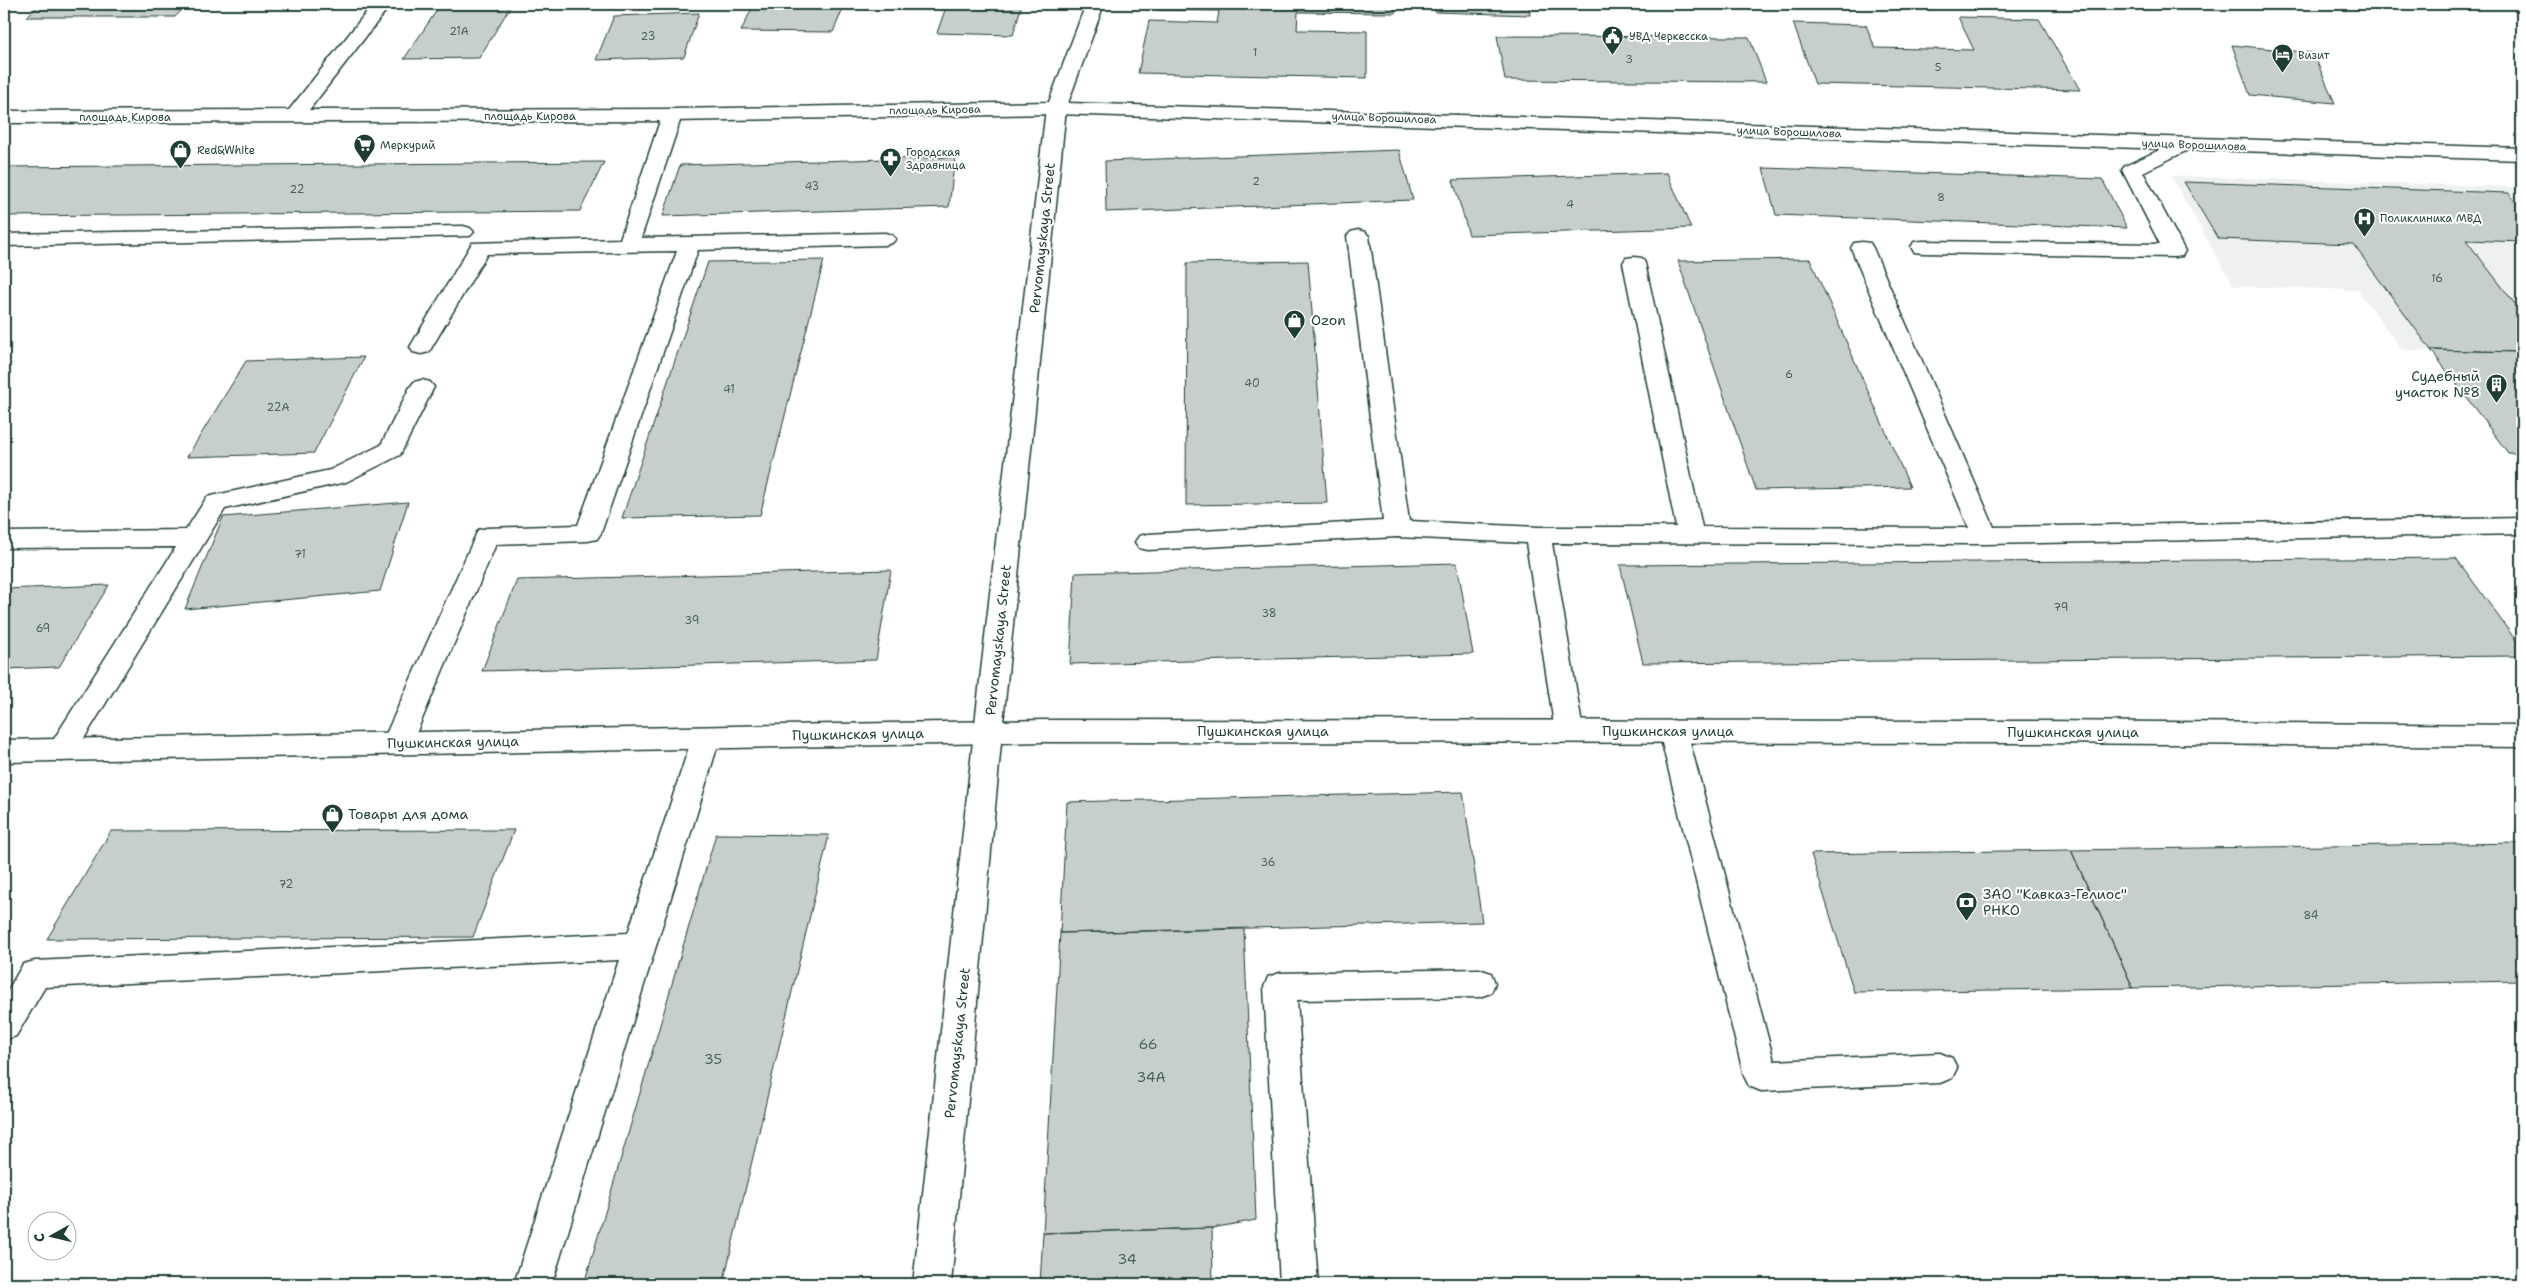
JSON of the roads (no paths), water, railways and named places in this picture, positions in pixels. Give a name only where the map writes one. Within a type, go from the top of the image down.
[{"type":"street","points":[[295,116],[382,4]]},
{"type":"street","name":"Pervomayskaya Street","points":[[932,1284],[988,732],[1056,108],[1095,4]]},
{"type":"street","name":"площадь Кирова","points":[[4,117],[672,116],[1056,108]]},
{"type":"street","name":"улица Ворошилова","points":[[1056,108],[2183,145],[2522,154]]},
{"type":"street","points":[[628,245],[672,116]]},
{"type":"street","points":[[1922,247],[2174,251],[2132,170],[2183,145]]},
{"type":"street","points":[[4,240],[464,232]]},
{"type":"street","points":[[1358,236],[1397,529]]},
{"type":"street","points":[[421,347],[480,248],[884,238]]},
{"type":"street","points":[[397,743],[486,536],[588,533],[690,244]]},
{"type":"street","points":[[1862,248],[1985,536]]},
{"type":"street","points":[[1634,263],[1691,535]]},
{"type":"street","points":[[62,750],[216,503],[337,476],[391,450],[422,387]]},
{"type":"street","points":[[1148,542],[1397,529],[1538,535],[1985,536],[2521,528]]},
{"type":"street","points":[[1538,535],[1569,731]]},
{"type":"street","points":[[4,540],[194,538]]},
{"type":"street","points":[[1673,731],[1761,1076],[1940,1068]]},
{"type":"street","name":"Пушкинская улица","points":[[4,751],[988,732],[1673,731],[2522,736]]},
{"type":"street","points":[[533,1284],[706,738]]},
{"type":"street","points":[[4,1026],[35,974],[641,946]]},
{"type":"street","points":[[1299,1284],[1280,987],[1479,983]]},
{"type":"place","name":"УВД Черкесска","points":[[1613,55]]},
{"type":"place","name":"Визит","points":[[2282,74]]},
{"type":"place","name":"Меркурий","points":[[364,164]]},
{"type":"place","name":"Red&White","points":[[181,169]]},
{"type":"place","name":"Городская Здравница","points":[[890,177]]},
{"type":"place","name":"Поликлиника МВД","points":[[2364,237]]},
{"type":"place","name":"Ozon","points":[[1295,339]]},
{"type":"place","name":"Судебный участок №8","points":[[2496,403]]},
{"type":"place","name":"Товары для дома","points":[[332,833]]},
{"type":"place","name":"ЗАО \"Кавказ-Гелиос\" РНКО","points":[[1967,921]]}]
